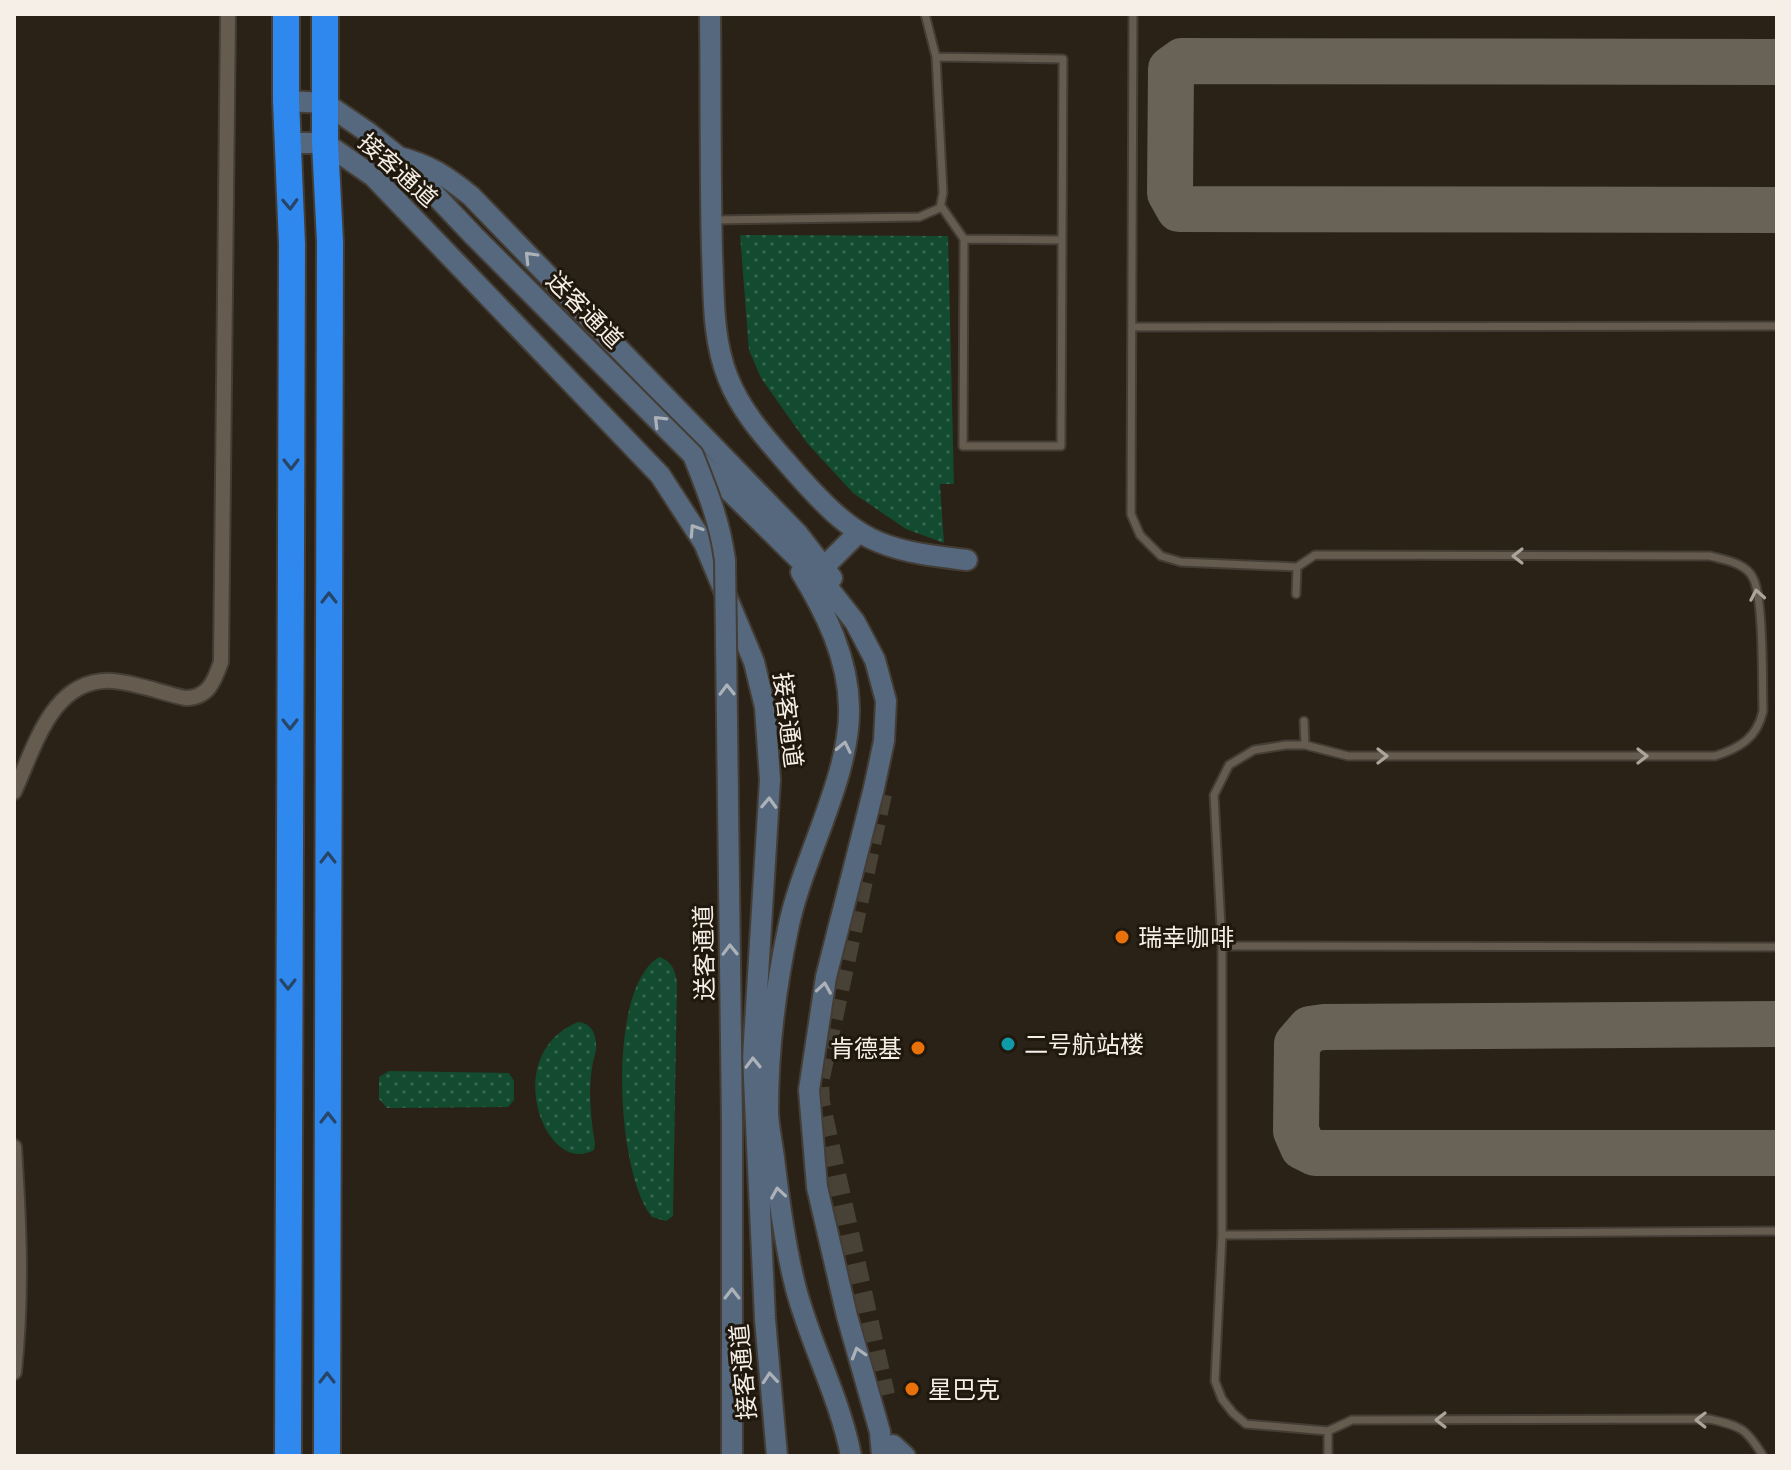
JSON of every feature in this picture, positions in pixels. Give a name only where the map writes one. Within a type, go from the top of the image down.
[{"type":"highway","points":[[286,14],[292,244],[288,1456]]},
{"type":"highway","points":[[325,14],[325,143],[330,242],[327,1456]]},
{"type":"main road","points":[[710,14],[715,328],[728,379],[746,413],[770,443],[820,501],[858,533],[899,551],[967,560]]},
{"type":"main road","points":[[286,101],[325,103],[399,157]]},
{"type":"main road","name":"接客通道","points":[[288,143],[325,143],[373,176],[660,475],[704,543],[754,662],[765,707],[770,780],[753,1057],[765,1319],[777,1456]]},
{"type":"main road","name":"接客通道","points":[[399,157],[424,163],[471,196],[798,534],[824,567],[876,642],[888,670],[895,718],[884,785]]},
{"type":"main road","name":"送客通道","points":[[399,157],[474,236],[829,589],[855,622],[881,675],[886,701],[884,741],[826,977],[809,1090],[817,1187],[847,1316],[880,1432],[894,1453]]},
{"type":"main road","name":"送客通道","points":[[693,455],[716,511],[725,560],[732,1109],[732,1456]]},
{"type":"main road","points":[[824,567],[858,533]]},
{"type":"main road","name":"送客通道","points":[[788,549],[828,619],[841,656],[849,709],[835,784],[807,861],[788,927],[776,998],[768,1111],[778,1194],[796,1289],[845,1427],[851,1456]]},
{"type":"main road","points":[[885,1395],[894,1453]]},
{"type":"street","points":[[14,792],[50,715],[76,687],[92,682],[114,681],[196,698],[209,690],[221,662],[228,14]]},
{"type":"street","points":[[14,1147],[20,1236],[19,1321],[14,1372]]},
{"type":"lane","points":[[711,220],[919,217],[931,214],[941,206],[943,193],[936,57],[925,14]]},
{"type":"lane","points":[[1133,14],[1131,514],[1140,535],[1161,556],[1181,562],[1297,567],[1315,555],[1710,556],[1735,563],[1753,576],[1759,599],[1763,711],[1760,722],[1750,739],[1736,749],[1715,756],[1348,756],[1305,745],[1286,745],[1254,750],[1229,765],[1214,795],[1222,946],[1222,1235],[1215,1381],[1222,1399],[1246,1424],[1328,1431],[1352,1420],[1709,1419],[1732,1424],[1749,1433],[1763,1456]]},
{"type":"lane","points":[[936,57],[1063,59],[1061,446],[963,446],[964,239],[941,206]]},
{"type":"lane","points":[[964,239],[1062,240]]},
{"type":"lane","points":[[1132,327],[1777,326]]},
{"type":"lane","points":[[1296,594],[1297,567]]},
{"type":"lane","points":[[1304,721],[1305,745]]},
{"type":"lane","points":[[1222,946],[1777,947]]},
{"type":"lane","points":[[1222,1235],[1777,1231]]},
{"type":"lane","points":[[1328,1431],[1328,1456]]},
{"type":"green space","points":[[740,235],[948,236],[954,484],[940,484],[944,543],[906,529],[853,493],[807,443],[761,378],[749,350]]},
{"type":"green space","points":[[659,957],[672,966],[677,982],[673,1216],[666,1221],[652,1217],[640,1195],[630,1162],[622,1082],[630,1005],[642,976]]},
{"type":"green space","points":[[578,1022],[589,1026],[595,1039],[590,1096],[595,1144],[594,1150],[576,1154],[560,1146],[547,1131],[538,1109],[535,1084],[540,1060],[554,1038]]},
{"type":"green space","points":[[389,1071],[509,1073],[514,1081],[514,1100],[508,1107],[387,1108],[379,1099],[379,1077]]},
{"type":"taxiway","points":[[1777,62],[1182,61],[1171,69],[1170,193],[1179,209],[1777,210]]},
{"type":"taxiway","points":[[1777,1024],[1310,1029],[1297,1044],[1296,1131],[1303,1147],[1315,1153],[1777,1153]]},
{"type":"tunnel","points":[[882,794],[819,1082],[820,1102],[885,1395]]},
{"type":"place","name":"瑞幸咖啡","points":[[1122,937]]},
{"type":"place","name":"二号航站楼","points":[[1008,1044]]},
{"type":"place","name":"肯德基","points":[[918,1048]]},
{"type":"place","name":"星巴克","points":[[912,1389]]}]
